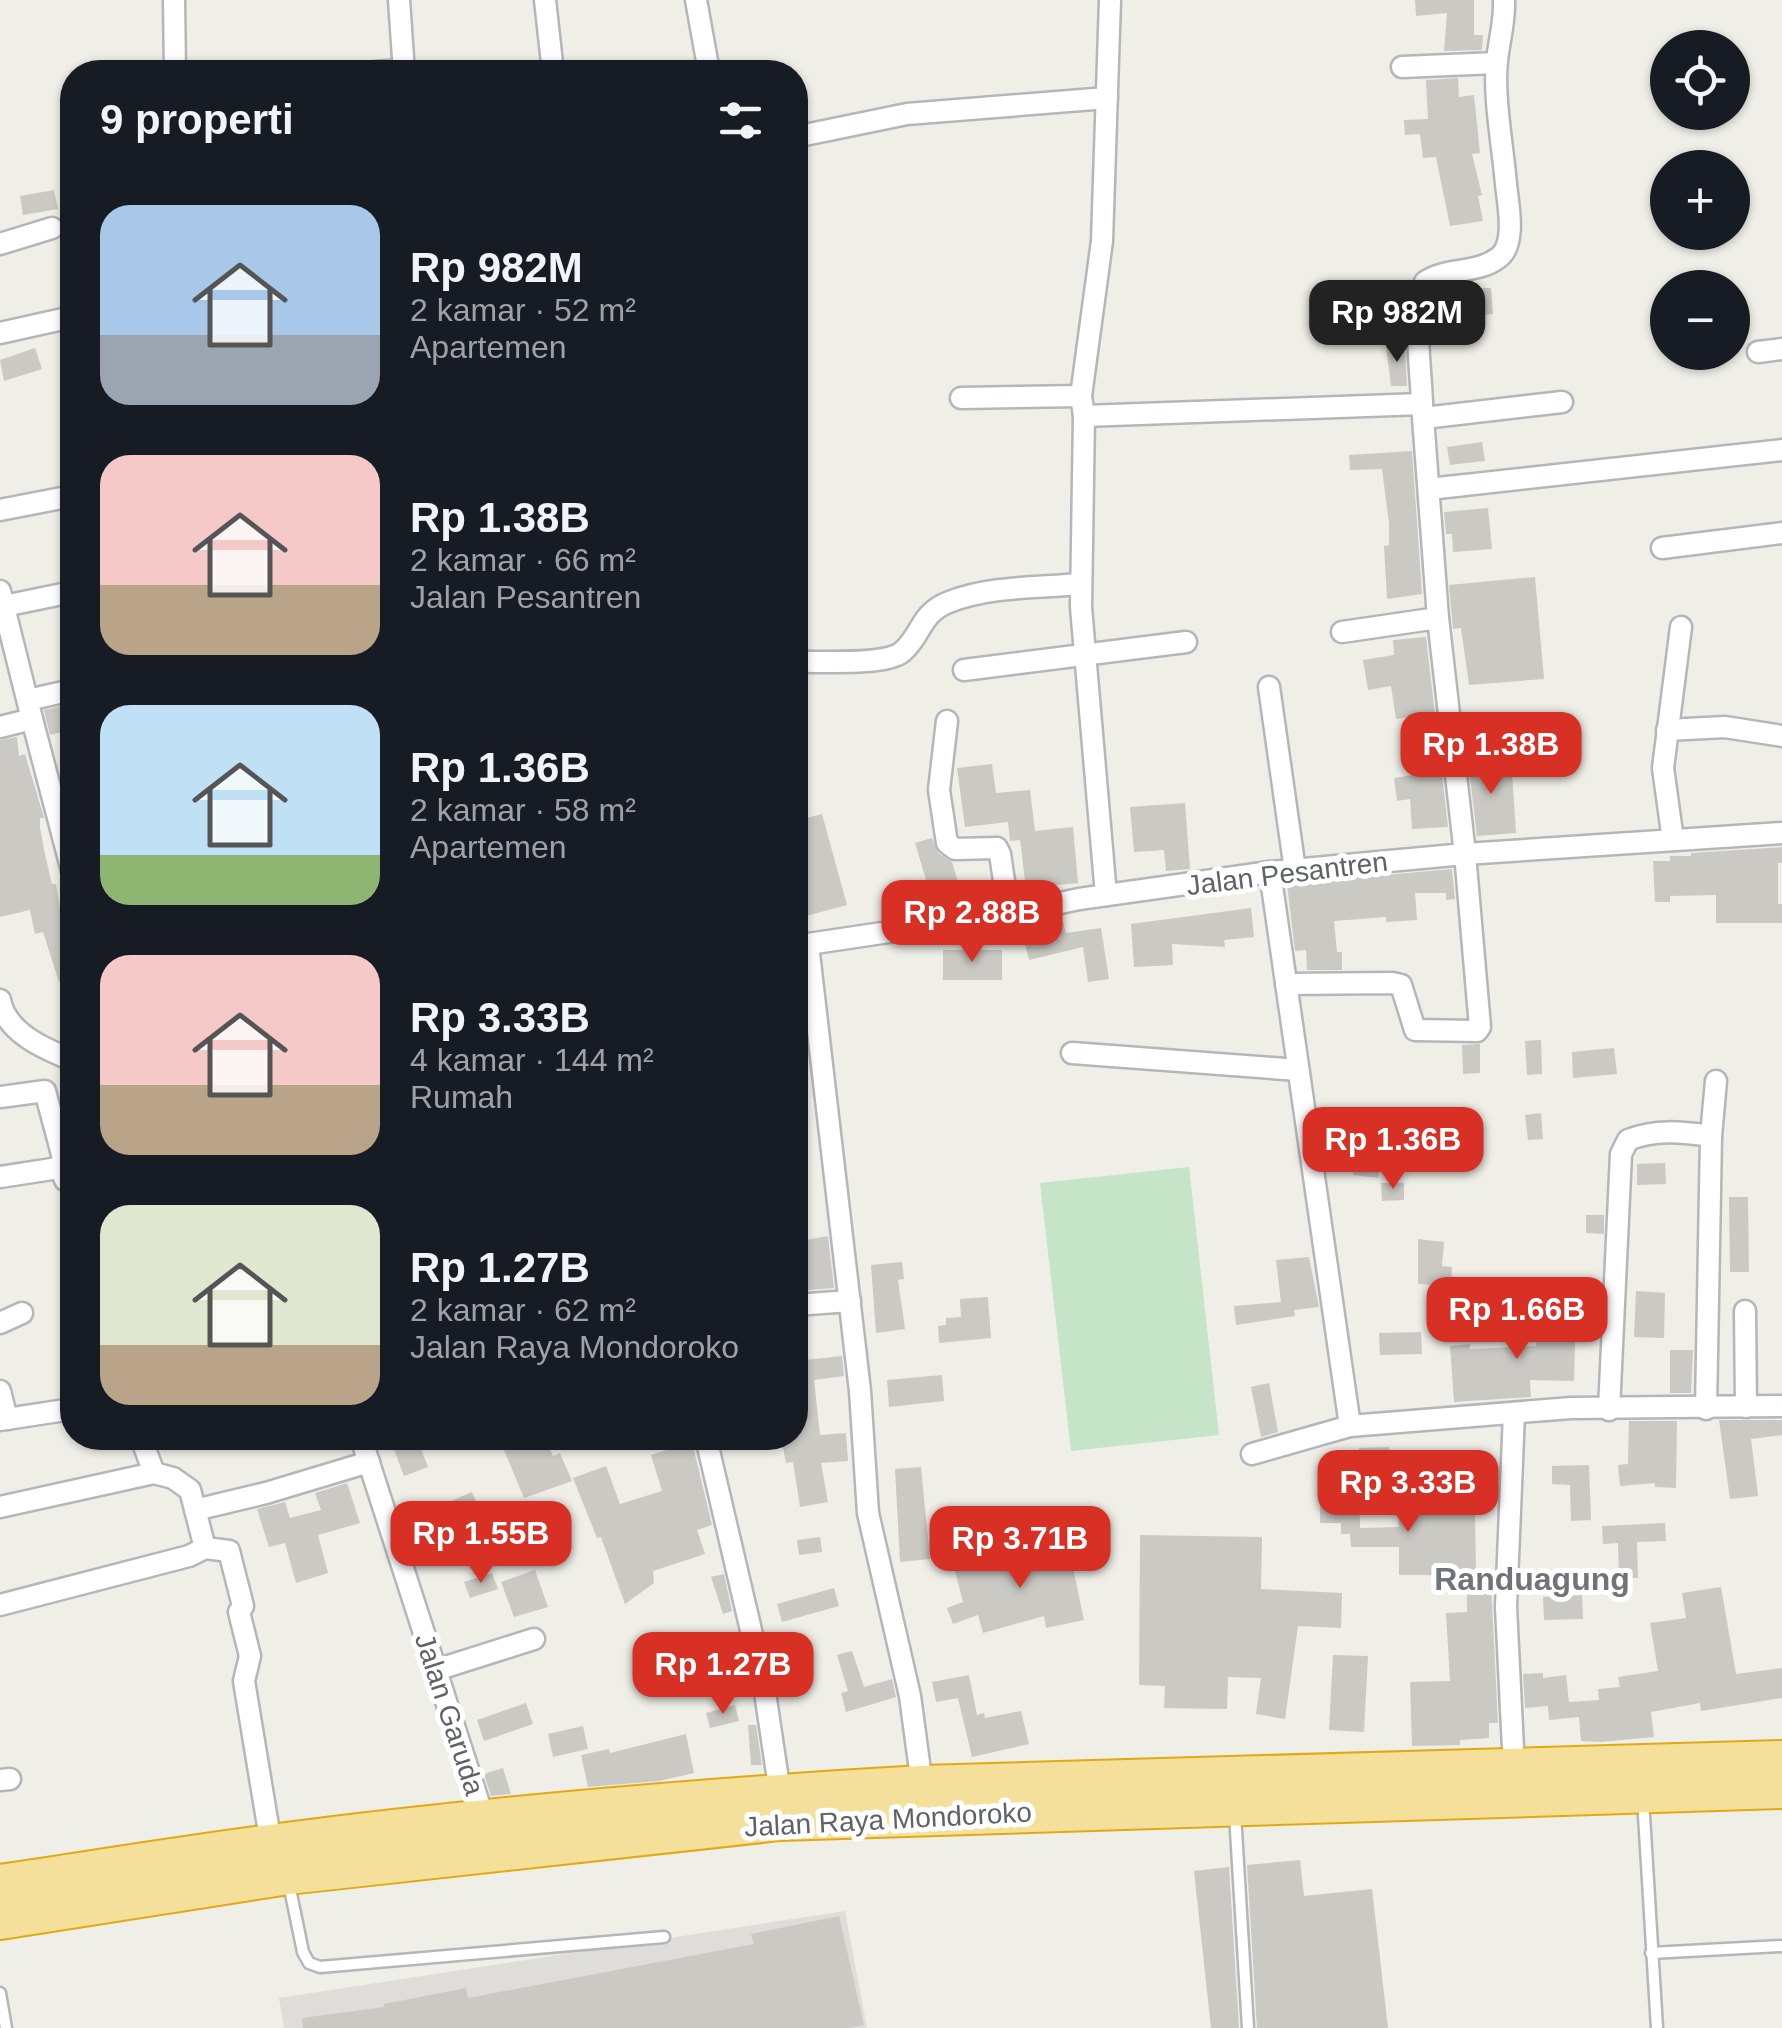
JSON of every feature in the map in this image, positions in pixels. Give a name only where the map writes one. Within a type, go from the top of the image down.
[{"type":"highway","name":"Jalan Raya Mondoroko","points":[[0,1920],[280,1854],[484,1819],[780,1793],[922,1785],[1233,1793],[1642,1779],[1782,1760]]},
{"type":"highway","name":"Jalan Raya Mondoroko","points":[[0,1884],[280,1854],[780,1821],[971,1813],[1514,1770],[1782,1789]]},
{"type":"street","points":[[174,0],[175,60]]},
{"type":"street","points":[[399,0],[403,60]]},
{"type":"street","points":[[545,0],[552,60]]},
{"type":"street","points":[[696,0],[707,60]]},
{"type":"street","points":[[1106,895],[1093,780],[1080,584],[1082,406],[1102,242],[1110,0]]},
{"type":"street","points":[[1286,984],[1392,983],[1401,986],[1405,994],[1414,1030],[1478,1030],[1481,1022],[1438,618],[1420,332],[1425,282],[1446,272],[1502,257],[1506,246],[1510,219],[1496,63],[1505,19],[1504,0]]},
{"type":"street","points":[[1402,67],[1496,63]]},
{"type":"street","points":[[808,134],[908,114],[1107,98]]},
{"type":"street","points":[[0,244],[52,228]]},
{"type":"street","points":[[0,333],[60,320]]},
{"type":"street","points":[[1758,352],[1782,349]]},
{"type":"street","points":[[961,398],[1082,406],[1423,411],[1562,402]]},
{"type":"street","points":[[1430,489],[1782,450]]},
{"type":"street","points":[[0,510],[60,498]]},
{"type":"street","points":[[1662,548],[1782,533]]},
{"type":"street","points":[[808,662],[899,655],[924,618],[952,600],[981,593],[1080,584]]},
{"type":"street","points":[[60,593],[2,598],[60,825]]},
{"type":"street","points":[[1342,632],[1438,618]]},
{"type":"street","points":[[1673,840],[1664,768],[1682,627]]},
{"type":"street","points":[[964,670],[1186,642]]},
{"type":"street","points":[[1268,687],[1294,870]]},
{"type":"street","points":[[0,727],[60,696]]},
{"type":"street","points":[[946,721],[940,790],[947,842],[955,849],[996,848],[1009,914]]},
{"type":"street","points":[[1666,730],[1736,727],[1782,736]]},
{"type":"street","name":"Jalan Pesantren","points":[[808,948],[1106,895],[1270,872],[1466,854],[1782,833]]},
{"type":"street","points":[[1270,872],[1350,1426]]},
{"type":"street","points":[[808,965],[850,1300],[868,1513],[910,1696],[922,1785]]},
{"type":"street","points":[[0,1000],[8,1021],[60,1055]]},
{"type":"street","points":[[1072,1053],[1298,1070]]},
{"type":"street","points":[[1706,1409],[1711,1136],[1716,1081]]},
{"type":"street","points":[[0,1097],[45,1091],[60,1147]]},
{"type":"street","points":[[1610,1410],[1621,1154],[1628,1140],[1644,1133],[1679,1131],[1711,1136]]},
{"type":"street","points":[[0,1177],[60,1175]]},
{"type":"street","points":[[808,1304],[850,1300]]},
{"type":"street","points":[[1746,1310],[1746,1406]]},
{"type":"street","points":[[0,1322],[22,1314]]},
{"type":"street","points":[[0,1392],[4,1420],[60,1410]]},
{"type":"street","points":[[1252,1454],[1350,1426],[1571,1408],[1782,1406]]},
{"type":"street","points":[[1514,1413],[1506,1607],[1514,1770]]},
{"type":"street","points":[[145,1450],[154,1473]]},
{"type":"street","name":"Jalan Garuda","points":[[366,1450],[484,1819]]},
{"type":"street","points":[[709,1450],[764,1686],[780,1793]]},
{"type":"street","points":[[195,1510],[369,1462]]},
{"type":"street","points":[[0,1507],[154,1473],[173,1478],[190,1490],[197,1552]]},
{"type":"street","points":[[1,1599],[197,1552],[229,1551],[250,1656],[244,1682],[280,1854]]},
{"type":"street","points":[[436,1670],[534,1639]]},
{"type":"lane","points":[[1642,1779],[1656,2028]]},
{"type":"lane","points":[[1233,1793],[1248,2028]]},
{"type":"lane","points":[[280,1854],[303,1952],[310,1963],[320,1966],[664,1937]]},
{"type":"lane","points":[[1651,1952],[1782,1946]]},
{"type":"lane","points":[[0,1993],[6,2028]]},
{"type":"shaded area","points":[[845,1911],[867,2028],[284,2028],[279,1998]]},
{"type":"green space","points":[[1189,1167],[1219,1435],[1071,1451],[1040,1183]]},
{"type":"building","points":[[1415,0],[1474,0],[1474,35],[1483,35],[1482,50],[1444,51],[1447,13],[1416,16]]},
{"type":"building","points":[[1458,78],[1459,97],[1474,95],[1480,153],[1472,154],[1482,195],[1478,196],[1483,221],[1450,226],[1436,157],[1423,158],[1420,134],[1405,135],[1404,120],[1428,119],[1426,80]]},
{"type":"building","points":[[54,190],[58,209],[23,215],[20,196]]},
{"type":"building","points":[[1450,288],[1491,288],[1493,314],[1450,319]]},
{"type":"building","points":[[1405,344],[1407,386],[1391,386],[1386,346]]},
{"type":"building","points":[[35,348],[42,369],[4,381],[0,360]]},
{"type":"building","points":[[1482,442],[1485,461],[1450,465],[1447,447]]},
{"type":"building","points":[[1412,451],[1422,594],[1387,599],[1384,546],[1389,545],[1389,523],[1382,469],[1350,470],[1349,455]]},
{"type":"building","points":[[1488,508],[1492,549],[1453,552],[1444,512]]},
{"type":"building","points":[[1535,577],[1544,679],[1469,685],[1461,628],[1453,629],[1449,585]]},
{"type":"building","points":[[1426,637],[1448,827],[1412,829],[1410,799],[1397,801],[1394,778],[1425,773],[1421,716],[1396,719],[1391,686],[1368,690],[1363,660],[1394,655],[1393,640]]},
{"type":"building","points":[[60,707],[60,732],[50,735],[44,710]]},
{"type":"building","points":[[1500,713],[1502,734],[1476,736],[1473,717]]},
{"type":"building","points":[[17,737],[19,756],[25,754],[44,818],[40,818],[40,827],[44,850],[60,908],[59,982],[43,932],[35,934],[30,910],[0,917],[0,740]]},
{"type":"building","points":[[1484,748],[1488,773],[1512,771],[1516,833],[1477,836],[1467,752]]},
{"type":"building","points":[[992,764],[996,793],[1030,790],[1035,831],[1073,827],[1078,883],[1026,888],[1020,840],[1010,841],[1008,822],[965,827],[957,768]]},
{"type":"building","points":[[1185,803],[1190,869],[1166,871],[1164,850],[1134,852],[1130,807]]},
{"type":"building","points":[[822,814],[847,905],[808,916],[808,818]]},
{"type":"building","points":[[932,838],[938,853],[952,862],[959,885],[930,893],[915,843]]},
{"type":"building","points":[[1782,847],[1778,904],[1782,904],[1782,923],[1716,923],[1716,895],[1670,896],[1670,902],[1655,902],[1653,861],[1670,861],[1670,856],[1691,853]]},
{"type":"building","points":[[1452,869],[1455,899],[1446,900],[1446,893],[1415,893],[1417,920],[1386,922],[1386,917],[1334,921],[1342,970],[1307,970],[1306,950],[1295,951],[1287,884]]},
{"type":"building","points":[[1251,908],[1254,937],[1224,940],[1225,947],[1172,944],[1173,965],[1134,967],[1131,924]]},
{"type":"building","points":[[1063,922],[1066,933],[1101,928],[1109,979],[1088,982],[1083,947],[1029,960],[1022,932]]},
{"type":"building","points":[[943,950],[1002,950],[1002,980],[943,980]]},
{"type":"building","points":[[1541,1040],[1542,1074],[1527,1075],[1525,1041]]},
{"type":"building","points":[[1480,1044],[1480,1073],[1463,1074],[1462,1045]]},
{"type":"building","points":[[1614,1048],[1617,1074],[1573,1078],[1572,1052]]},
{"type":"building","points":[[1541,1113],[1543,1139],[1528,1140],[1525,1115]]},
{"type":"building","points":[[1355,1152],[1380,1155],[1378,1178],[1353,1175]]},
{"type":"building","points":[[1665,1163],[1666,1184],[1637,1185],[1637,1164]]},
{"type":"building","points":[[1381,1183],[1404,1183],[1404,1200],[1382,1201]]},
{"type":"building","points":[[1729,1197],[1748,1197],[1749,1272],[1730,1272]]},
{"type":"building","points":[[1586,1215],[1604,1215],[1604,1234],[1586,1233]]},
{"type":"building","points":[[828,1236],[834,1288],[808,1290],[808,1240]]},
{"type":"building","points":[[1418,1239],[1444,1242],[1442,1266],[1452,1267],[1451,1286],[1418,1284]]},
{"type":"building","points":[[1309,1257],[1319,1307],[1294,1310],[1295,1316],[1236,1325],[1234,1306],[1281,1302],[1276,1260]]},
{"type":"building","points":[[902,1262],[904,1279],[898,1280],[905,1329],[876,1333],[871,1265]]},
{"type":"building","points":[[1636,1291],[1665,1293],[1664,1338],[1634,1337]]},
{"type":"building","points":[[988,1297],[991,1338],[939,1343],[938,1326],[946,1325],[946,1318],[961,1317],[960,1299]]},
{"type":"building","points":[[1537,1311],[1576,1312],[1574,1381],[1530,1380],[1531,1397],[1454,1402],[1450,1346],[1536,1346]]},
{"type":"building","points":[[1421,1332],[1422,1354],[1380,1355],[1379,1333]]},
{"type":"building","points":[[1670,1350],[1693,1350],[1691,1393],[1670,1393]]},
{"type":"building","points":[[842,1356],[844,1376],[814,1380],[820,1435],[846,1433],[848,1461],[821,1463],[828,1502],[800,1507],[793,1462],[786,1463],[783,1450],[808,1450],[808,1360]]},
{"type":"building","points":[[942,1375],[944,1401],[889,1407],[887,1380]]},
{"type":"building","points":[[1269,1383],[1278,1432],[1261,1437],[1251,1387]]},
{"type":"building","points":[[1719,1420],[1782,1420],[1782,1435],[1751,1439],[1758,1496],[1730,1499]]},
{"type":"building","points":[[1629,1421],[1677,1421],[1676,1488],[1655,1487],[1655,1483],[1620,1486],[1618,1465],[1628,1464]]},
{"type":"building","points":[[1389,1447],[1393,1486],[1360,1487],[1359,1448]]},
{"type":"building","points":[[394,1450],[422,1450],[428,1467],[404,1476]]},
{"type":"building","points":[[504,1450],[550,1450],[553,1456],[560,1453],[572,1481],[524,1498]]},
{"type":"building","points":[[667,1450],[694,1450],[712,1525],[697,1530],[705,1554],[653,1571],[654,1583],[625,1604],[601,1537],[597,1538],[573,1478],[606,1466],[620,1504],[662,1491],[651,1455]]},
{"type":"building","points":[[1589,1465],[1591,1520],[1571,1521],[1570,1485],[1552,1484],[1552,1466]]},
{"type":"building","points":[[921,1467],[930,1559],[900,1562],[895,1469]]},
{"type":"building","points":[[347,1483],[360,1523],[318,1535],[328,1573],[296,1583],[285,1543],[269,1547],[257,1509],[285,1502],[290,1518],[321,1510],[315,1493]]},
{"type":"building","points":[[1359,1485],[1360,1528],[1399,1527],[1398,1512],[1475,1512],[1476,1575],[1399,1575],[1399,1547],[1351,1547],[1350,1534],[1341,1534],[1341,1523],[1320,1523],[1320,1486]]},
{"type":"building","points":[[472,1492],[480,1510],[430,1530],[422,1509]]},
{"type":"building","points":[[1665,1523],[1666,1541],[1637,1542],[1638,1578],[1619,1578],[1618,1543],[1603,1544],[1602,1526]]},
{"type":"building","points":[[559,1534],[567,1557],[541,1565],[534,1542]]},
{"type":"building","points":[[1140,1535],[1262,1537],[1261,1589],[1342,1593],[1341,1628],[1298,1626],[1285,1719],[1256,1714],[1261,1678],[1228,1677],[1227,1709],[1164,1708],[1165,1686],[1139,1685]]},
{"type":"building","points":[[820,1537],[822,1552],[799,1555],[797,1540]]},
{"type":"building","points":[[1068,1544],[1084,1620],[1046,1628],[1044,1616],[983,1633],[978,1615],[953,1624],[947,1608],[963,1602],[954,1567],[968,1563],[971,1571]]},
{"type":"building","points":[[535,1570],[548,1607],[514,1617],[501,1582]]},
{"type":"building","points":[[492,1573],[498,1589],[470,1598],[464,1582]]},
{"type":"building","points":[[724,1574],[732,1611],[723,1614],[711,1577]]},
{"type":"building","points":[[1467,1585],[1491,1585],[1498,1723],[1489,1723],[1489,1738],[1460,1740],[1460,1745],[1412,1746],[1410,1682],[1450,1681],[1446,1613],[1467,1612]]},
{"type":"building","points":[[1721,1587],[1736,1674],[1782,1668],[1782,1698],[1701,1711],[1700,1703],[1651,1712],[1654,1737],[1601,1742],[1581,1741],[1579,1717],[1549,1720],[1548,1706],[1525,1708],[1523,1674],[1543,1673],[1543,1678],[1566,1675],[1569,1702],[1599,1700],[1598,1689],[1620,1687],[1618,1677],[1658,1671],[1650,1623],[1686,1618],[1682,1593]]},
{"type":"building","points":[[834,1588],[839,1606],[782,1622],[777,1604]]},
{"type":"building","points":[[1582,1595],[1583,1619],[1544,1620],[1543,1597]]},
{"type":"building","points":[[741,1649],[750,1686],[737,1690],[725,1654]]},
{"type":"building","points":[[852,1651],[864,1687],[892,1679],[896,1697],[846,1712],[841,1693],[848,1691],[837,1655]]},
{"type":"building","points":[[1333,1655],[1368,1656],[1364,1732],[1329,1730]]},
{"type":"building","points":[[666,1669],[671,1686],[644,1694],[639,1677]]},
{"type":"building","points":[[969,1675],[977,1715],[984,1713],[985,1718],[1021,1711],[1029,1744],[972,1757],[958,1698],[936,1702],[932,1682]]},
{"type":"building","points":[[526,1703],[533,1724],[484,1741],[477,1720]]},
{"type":"building","points":[[735,1705],[739,1721],[710,1728],[706,1713]]},
{"type":"building","points":[[748,1725],[756,1725],[762,1765],[751,1765]]},
{"type":"building","points":[[583,1726],[588,1749],[553,1757],[548,1734]]},
{"type":"building","points":[[686,1734],[694,1773],[659,1781],[588,1787],[581,1755],[609,1749],[610,1753]]},
{"type":"building","points":[[503,1768],[511,1794],[491,1796],[484,1774]]},
{"type":"building","points":[[1300,1860],[1304,1896],[1372,1889],[1388,2028],[1257,2028],[1247,1865]]},
{"type":"building","points":[[1229,1867],[1239,2028],[1211,2028],[1194,1871]]},
{"type":"building","points":[[839,1916],[864,2025],[850,2028],[303,2028],[302,2018],[384,2007],[466,1988],[468,1998],[754,1944],[751,1934]]},
{"type":"district","name":"Randuagung","points":[[1532,1579]]}]
